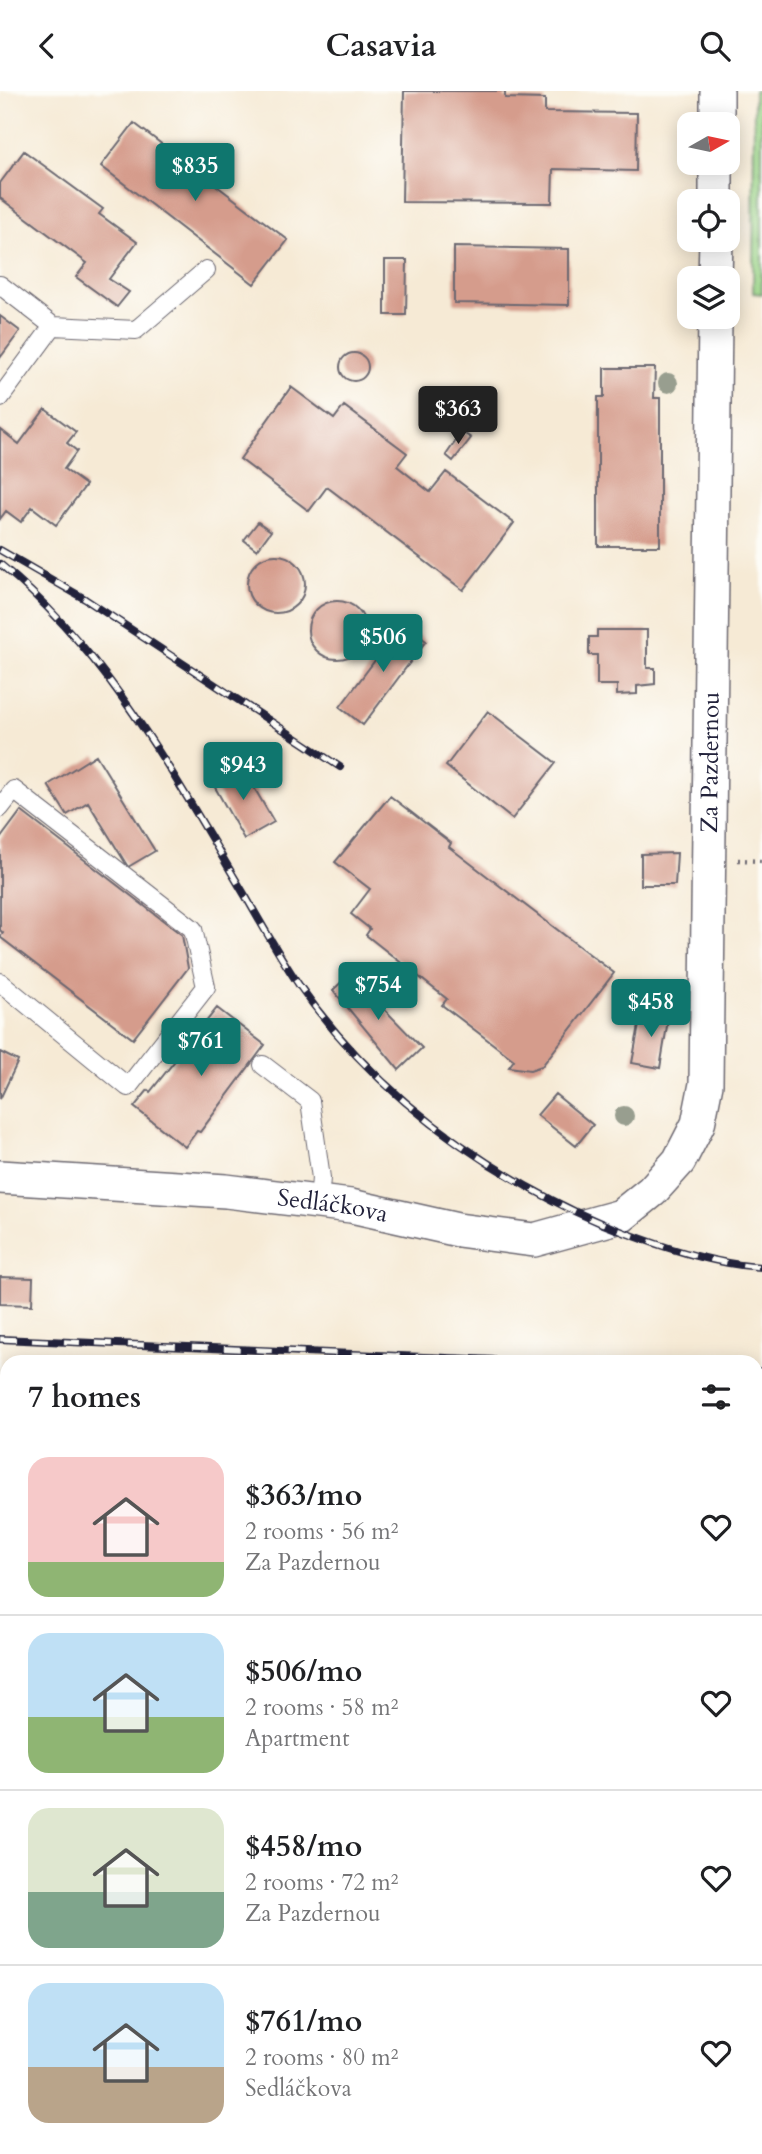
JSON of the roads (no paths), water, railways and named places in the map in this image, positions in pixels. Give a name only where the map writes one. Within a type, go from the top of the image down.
[{"type":"street","points":[[717,91],[717,112]]},
{"type":"street","name":"Za Pazdernou","points":[[652,1191],[679,1161],[698,1125],[706,1084],[715,329]]},
{"type":"street","name":"Sedláčkova","points":[[0,1177],[226,1191],[351,1206],[458,1230],[534,1240],[621,1216],[652,1191]]},
{"type":"lane","points":[[0,285],[53,325],[136,330],[206,270]]},
{"type":"lane","points":[[0,398],[53,325]]},
{"type":"lane","points":[[0,808],[14,790],[193,929],[206,987],[128,1087],[0,982]]},
{"type":"lane","points":[[263,1065],[310,1101],[321,1178],[319,1202]]},
{"type":"railway","points":[[0,550],[85,599],[340,767]]},
{"type":"railway","points":[[0,564],[39,599],[75,637],[107,678],[166,763],[299,985],[324,1019],[381,1080],[412,1108],[479,1158],[574,1211],[626,1233],[683,1252],[762,1267]]},
{"type":"railway","points":[[0,1339],[377,1355]]}]
